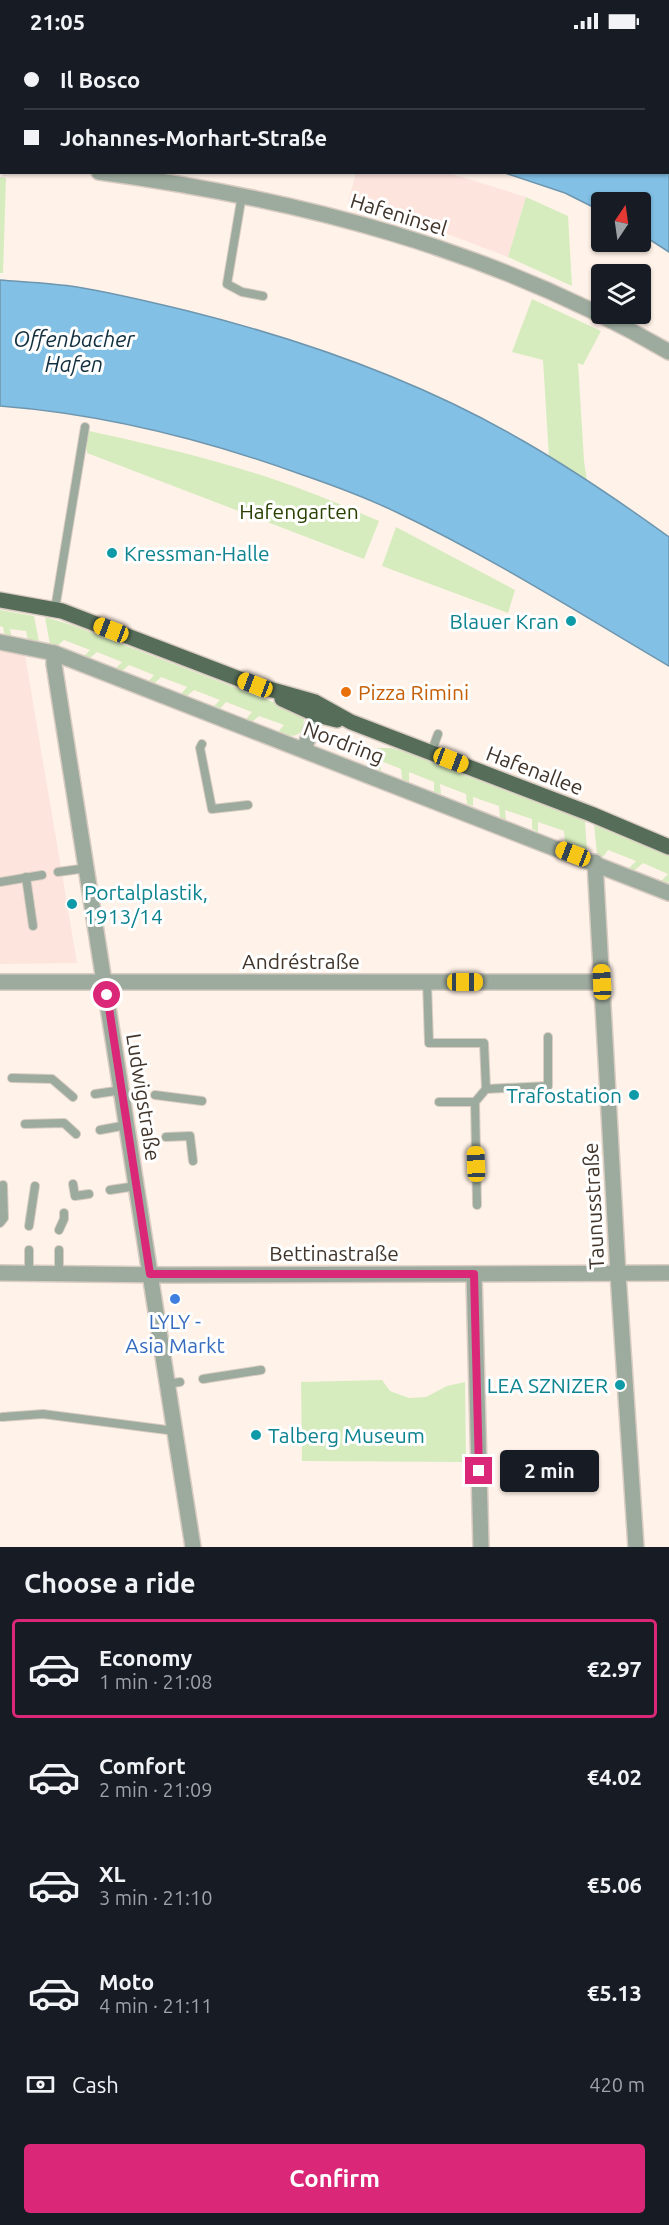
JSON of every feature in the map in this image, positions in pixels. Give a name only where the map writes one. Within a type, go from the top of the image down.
[{"type":"main road","name":"Hafenallee","points":[[0,600],[55,609],[255,685],[315,702],[351,722],[669,847]]},
{"type":"main road","name":"Hafenallee","points":[[255,685],[316,715],[351,722]]},
{"type":"street","name":"Hafeninsel","points":[[111,174],[242,195],[371,227],[482,263],[572,300],[669,352]]},
{"type":"street","name":"Nordring","points":[[0,642],[54,653],[212,718],[304,749],[669,893]]},
{"type":"street","name":"Ludwigstraße","points":[[54,653],[105,982],[126,1096],[127,1125],[135,1142],[136,1186],[150,1274],[173,1383],[175,1431],[193,1547]]},
{"type":"street","points":[[304,749],[316,715]]},
{"type":"street","name":"Taunusstraße","points":[[595,862],[636,1547]]},
{"type":"street","name":"Andréstraße","points":[[0,982],[602,982]]},
{"type":"street","name":"Bettinastraße","points":[[0,1273],[669,1273]]},
{"type":"street","points":[[474,1274],[481,1547]]},
{"type":"lane","points":[[242,195],[227,284],[242,292],[263,296]]},
{"type":"lane","points":[[55,609],[85,427]]},
{"type":"lane","points":[[431,753],[438,734]]},
{"type":"lane","points":[[202,744],[200,748],[212,808],[248,805]]},
{"type":"lane","points":[[58,872],[87,868]]},
{"type":"lane","points":[[0,882],[42,874]]},
{"type":"lane","points":[[26,877],[33,926]]},
{"type":"lane","points":[[427,982],[429,1043],[484,1042],[486,1089],[475,1102],[477,1205]]},
{"type":"lane","points":[[486,1089],[549,1086],[548,1037]]},
{"type":"lane","points":[[12,1078],[52,1079],[73,1097]]},
{"type":"lane","points":[[94,1094],[126,1096]]},
{"type":"lane","points":[[155,1095],[202,1101]]},
{"type":"lane","points":[[439,1102],[475,1102]]},
{"type":"lane","points":[[25,1124],[64,1123],[76,1134]]},
{"type":"lane","points":[[100,1130],[127,1125]]},
{"type":"lane","points":[[166,1137],[190,1136],[193,1161]]},
{"type":"lane","points":[[73,1184],[75,1196],[89,1194]]},
{"type":"lane","points":[[0,1223],[4,1218],[3,1185]]},
{"type":"lane","points":[[29,1226],[35,1186]]},
{"type":"lane","points":[[110,1190],[136,1186]]},
{"type":"lane","points":[[59,1230],[64,1213]]},
{"type":"lane","points":[[29,1250],[29,1273]]},
{"type":"lane","points":[[59,1250],[60,1273]]},
{"type":"lane","points":[[204,1378],[261,1370]]},
{"type":"lane","points":[[2,1417],[42,1414],[175,1431]]},
{"type":"shaded area","points":[[355,174],[452,174],[526,197],[508,257],[437,230],[348,203]]},
{"type":"shaded area","points":[[0,651],[25,655],[77,963],[0,964]]},
{"type":"green space","points":[[0,177],[6,178],[3,273],[0,273]]},
{"type":"green space","points":[[526,197],[568,216],[572,286],[508,257]]},
{"type":"green space","points":[[532,299],[601,331],[583,365],[578,363],[587,481],[549,457],[543,360],[512,352]]},
{"type":"green space","name":"Hafengarten","points":[[89,431],[253,472],[315,494],[379,521],[364,559],[87,453]]},
{"type":"green space","points":[[396,527],[515,590],[508,613],[382,566]]},
{"type":"green space","points":[[0,610],[34,616],[39,642],[28,641],[26,631],[10,629],[12,638],[5,636],[3,627],[0,626]]},
{"type":"green space","points":[[45,617],[72,625],[294,710],[304,719],[303,729],[292,736],[285,735],[278,732],[284,725],[259,716],[252,722],[246,719],[252,712],[226,702],[220,709],[214,706],[220,700],[194,690],[187,696],[181,694],[187,687],[161,677],[154,684],[148,682],[154,675],[129,665],[122,671],[115,669],[122,662],[97,652],[89,659],[83,657],[90,650],[64,640],[56,647],[50,645]]},
{"type":"green space","points":[[377,748],[391,748],[405,752],[585,821],[587,850],[565,842],[564,831],[538,822],[538,832],[532,829],[532,819],[505,810],[506,820],[500,817],[499,806],[473,797],[473,806],[467,804],[466,794],[440,784],[441,794],[434,792],[434,782],[409,772],[409,782],[402,779],[401,769],[381,761],[381,771]]},
{"type":"green space","points":[[594,825],[669,856],[669,882],[667,884],[661,881],[668,874],[643,863],[635,870],[629,868],[636,861],[608,850],[603,857],[597,854]]},
{"type":"green space","points":[[382,1380],[390,1391],[409,1398],[426,1397],[447,1386],[465,1382],[466,1462],[302,1461],[301,1382]]},
{"type":"water","points":[[508,174],[669,174],[669,252],[651,240],[651,192],[591,192],[591,206],[565,193]]},
{"type":"water","name":"Offenbacher Hafen","points":[[0,280],[105,292],[232,322],[275,335],[403,381],[525,442],[562,464],[669,537],[669,666],[466,548],[396,512],[348,491],[263,461],[190,439],[77,415],[0,406]]},
{"type":"place","name":"Kressman-Halle","points":[[112,553]]},
{"type":"place","name":"Blauer Kran","points":[[571,621]]},
{"type":"place","name":"Pizza Rimini","points":[[346,692]]},
{"type":"place","name":"Portalplastik, 1913/14","points":[[72,904]]},
{"type":"place","name":"Trafostation","points":[[634,1095]]},
{"type":"place","name":"LYLY - Asia Markt","points":[[175,1299]]},
{"type":"place","name":"LEA SZNIZER","points":[[620,1385]]},
{"type":"place","name":"Talberg Museum","points":[[256,1435]]},
{"type":"route","points":[[107,995],[150,1274],[474,1274],[479,1471]]}]
